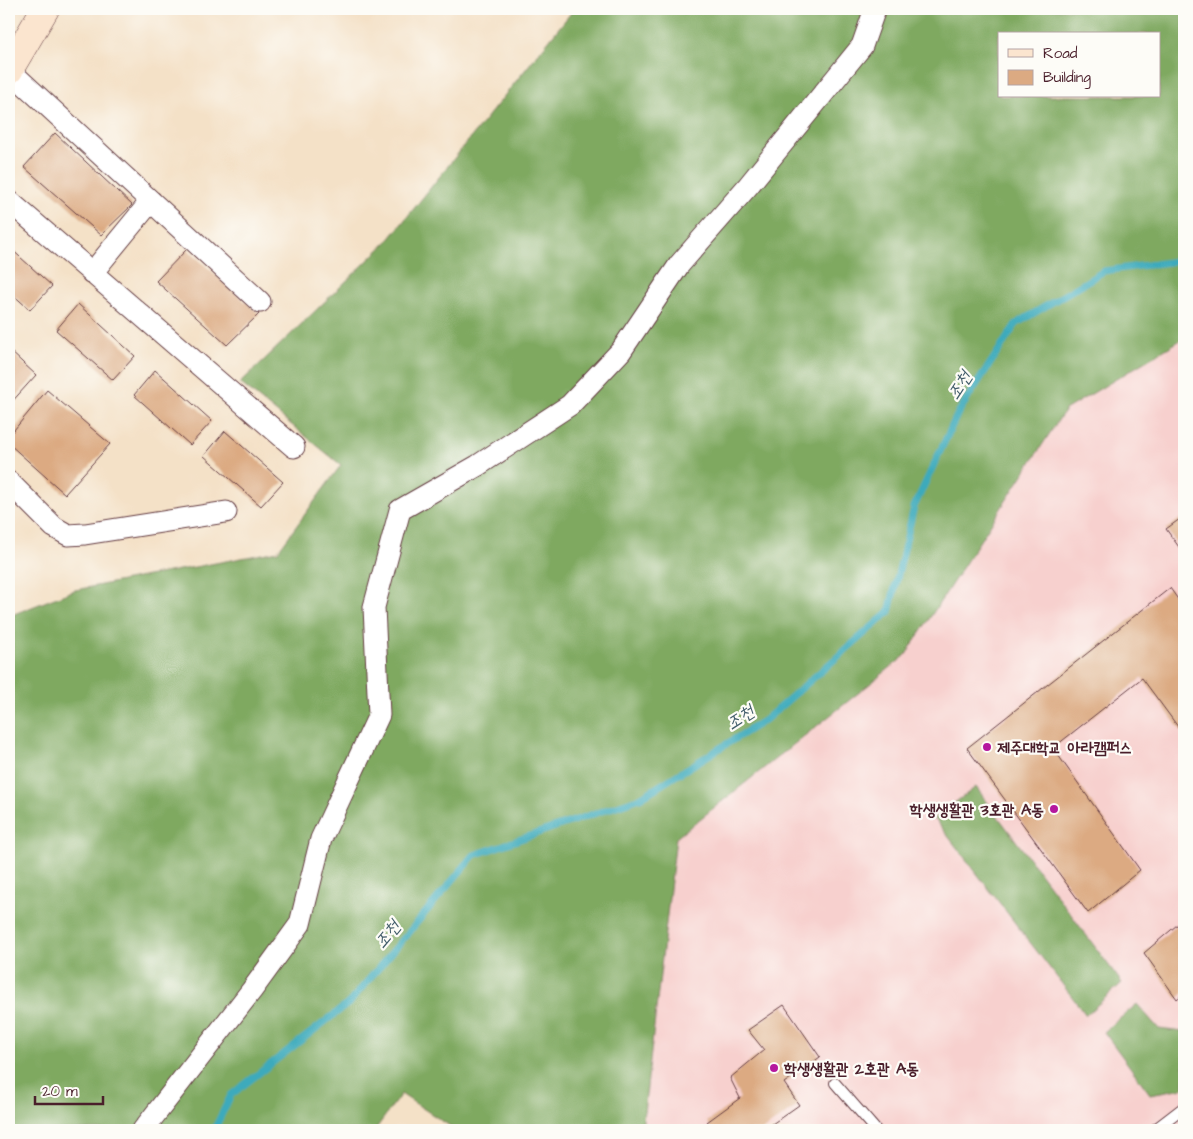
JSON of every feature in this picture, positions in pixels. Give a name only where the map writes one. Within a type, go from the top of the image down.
[{"type":"main road","points":[[9,70],[44,9]]},
{"type":"street","points":[[143,1130],[252,990],[300,924],[321,839],[379,715],[374,606],[400,510],[477,466],[570,405],[621,351],[679,265],[748,186],[862,46],[876,9]]},
{"type":"street","points":[[9,70],[260,302]]},
{"type":"street","points":[[9,201],[294,447]]},
{"type":"street","points":[[92,273],[151,201]]},
{"type":"street","points":[[9,482],[54,526],[68,535],[226,512]]},
{"type":"lane","points":[[835,1082],[876,1130]]},
{"type":"lane","points":[[1154,1130],[1184,1107]]},
{"type":"shaded area","name":"제주대학교 아라캠퍼스","points":[[1184,329],[1184,1130],[638,1130],[646,862],[905,656],[1065,410]]},
{"type":"green space","points":[[574,9],[1184,9],[1184,338],[1065,410],[905,656],[676,838],[642,1130],[456,1130],[401,1094],[375,1130],[9,1130],[9,619],[14,614],[75,590],[278,551],[341,465],[240,383],[387,242]]},
{"type":"green space","points":[[976,787],[1122,983],[1086,1015],[934,818]]},
{"type":"green space","points":[[1137,1004],[1159,1029],[1184,1032],[1184,1088],[1150,1094],[1104,1032]]},
{"type":"building","points":[[55,133],[132,205],[101,235],[24,167]]},
{"type":"building","points":[[9,247],[52,286],[30,310],[9,291]]},
{"type":"building","points":[[187,249],[259,314],[227,345],[156,281]]},
{"type":"building","points":[[78,304],[135,356],[113,380],[56,330]]},
{"type":"building","points":[[9,350],[36,375],[9,405]]},
{"type":"building","points":[[155,370],[212,421],[190,445],[134,395]]},
{"type":"building","points":[[47,390],[110,444],[65,494],[9,444],[9,436]]},
{"type":"building","points":[[225,431],[283,482],[261,506],[204,456]]},
{"type":"building","points":[[1184,516],[1184,554],[1166,529]]},
{"type":"building","name":"학생생활관 3호관 A동","points":[[1170,588],[1184,608],[1184,735],[1142,678],[1053,748],[1140,870],[1088,913],[967,748]]},
{"type":"building","points":[[1184,919],[1184,993],[1177,999],[1144,953]]},
{"type":"building","name":"학생생활관 2호관 A동","points":[[784,1005],[820,1057],[784,1083],[799,1105],[765,1130],[712,1130],[707,1122],[740,1098],[730,1078],[764,1050],[748,1030]]},
{"type":"waterway","name":"조천","points":[[214,1130],[231,1095],[349,1003],[474,855],[640,798],[765,720],[889,612],[914,507],[958,413],[1016,324],[1104,271],[1184,260]]},
{"type":"place","name":"제주대학교 아라캠퍼스","points":[[987,747]]},
{"type":"place","name":"학생생활관 3호관 A동","points":[[1054,809]]},
{"type":"place","name":"학생생활관 2호관 A동","points":[[774,1068]]}]
